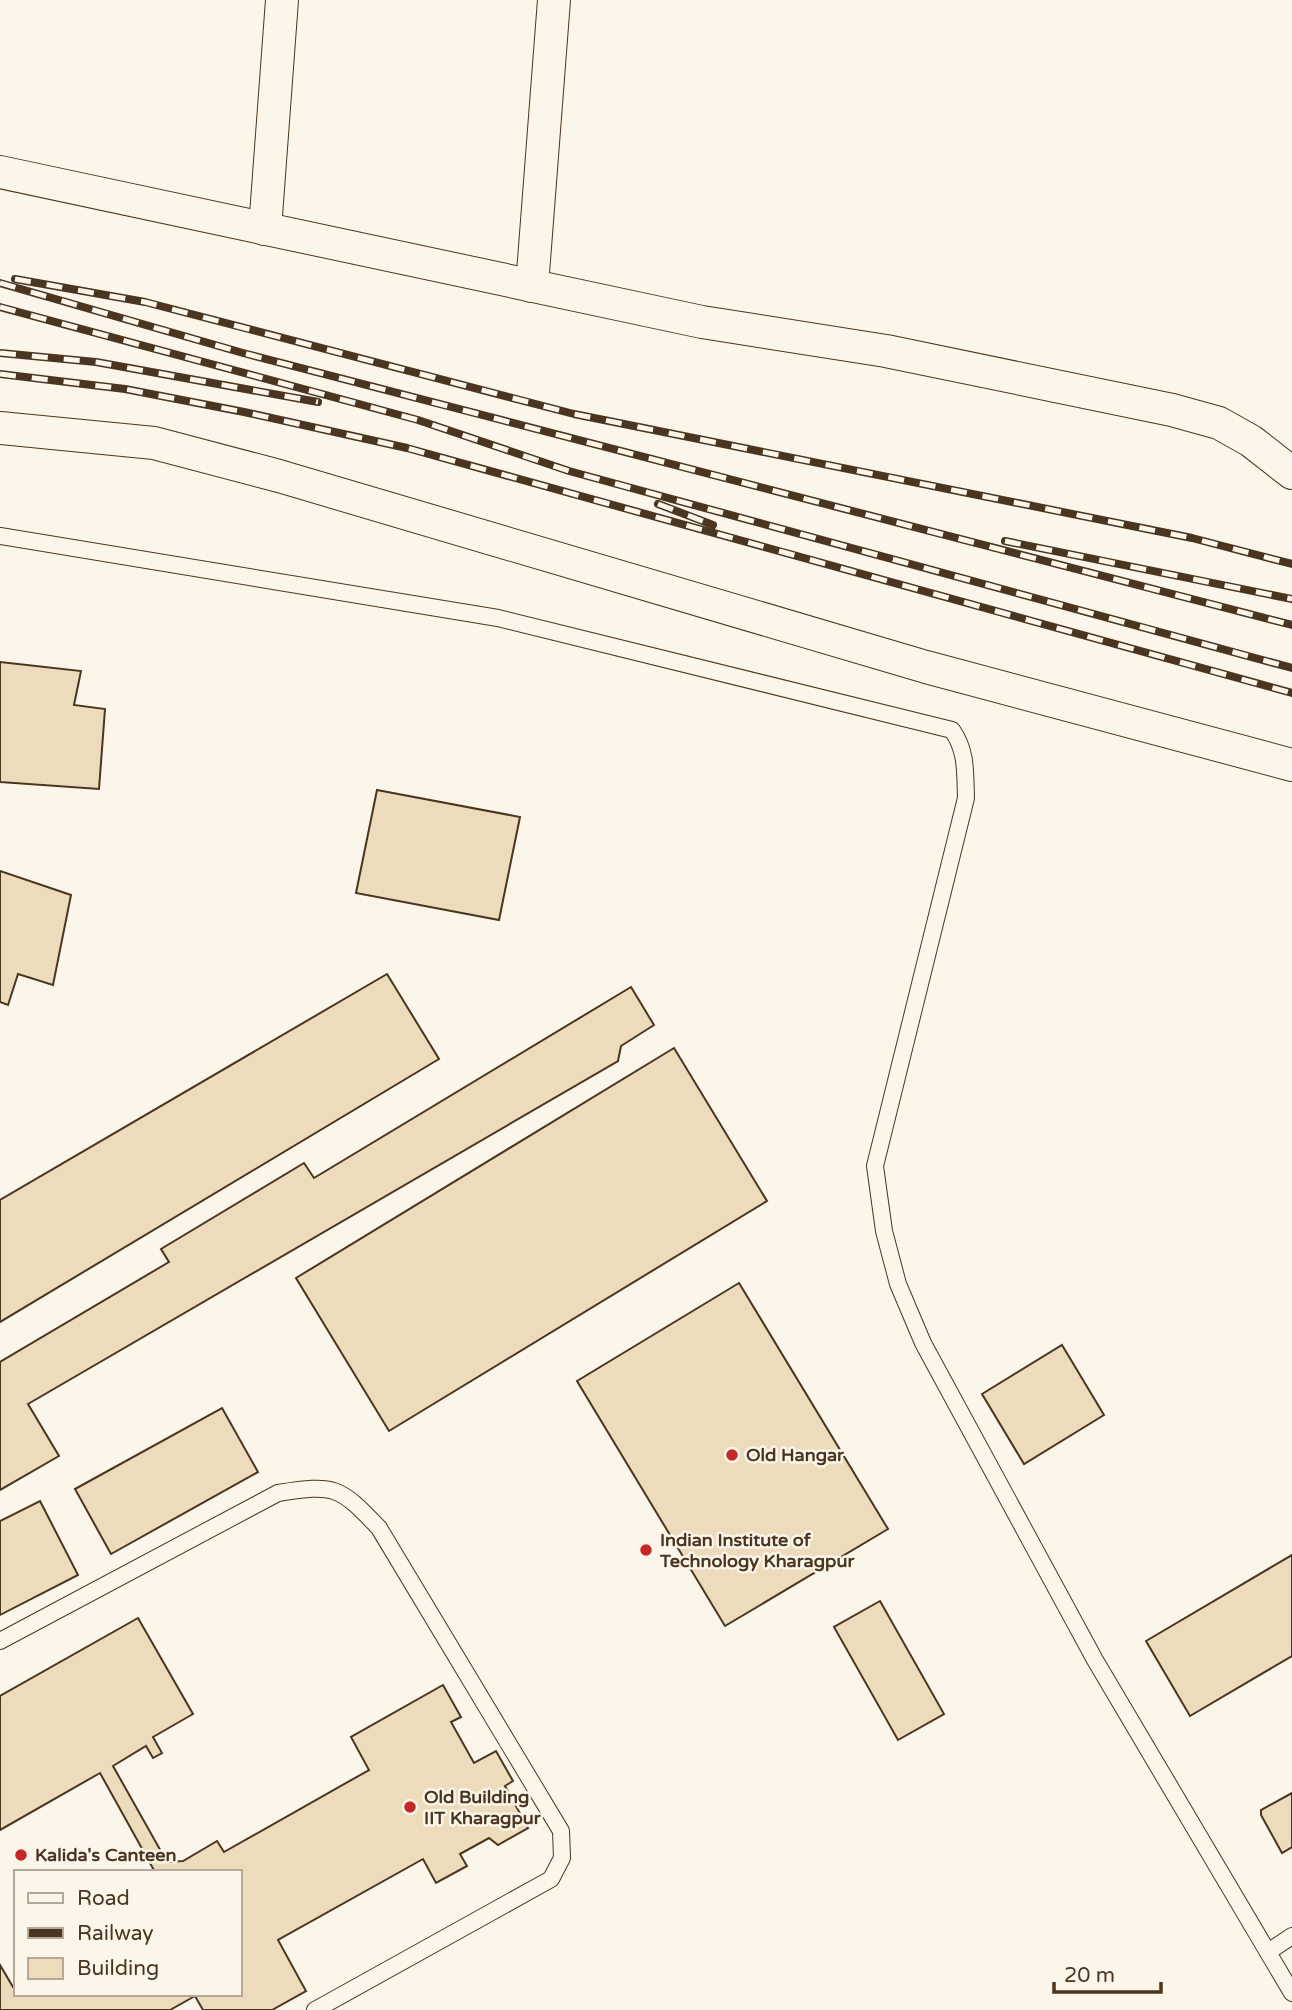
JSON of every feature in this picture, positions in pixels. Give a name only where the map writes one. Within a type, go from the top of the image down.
[{"type":"street","points":[[265,229],[282,0]]},
{"type":"street","points":[[532,286],[554,0]]},
{"type":"street","points":[[0,172],[702,322],[886,351],[1172,410],[1219,423],[1251,441],[1292,473]]},
{"type":"street","points":[[0,428],[154,443],[292,480],[926,667],[1292,765]]},
{"type":"lane","points":[[0,536],[498,618],[952,730],[960,741],[965,764],[966,798],[875,1166],[884,1231],[894,1270],[923,1343],[1095,1660],[1292,1993]]},
{"type":"lane","points":[[0,1641],[278,1493],[316,1487],[334,1489],[351,1498],[379,1528],[555,1819],[561,1831],[562,1858],[551,1880],[315,2010]]},
{"type":"lane","points":[[1268,1952],[1292,1937]]},
{"type":"building","points":[[0,662],[81,671],[74,705],[105,709],[99,789],[0,782]]},
{"type":"building","points":[[377,790],[520,817],[499,920],[356,893]]},
{"type":"building","points":[[0,871],[71,895],[53,985],[18,974],[8,1005],[0,1002]]},
{"type":"building","points":[[387,974],[439,1059],[0,1322],[0,1200]]},
{"type":"building","points":[[631,987],[654,1025],[621,1046],[618,1061],[28,1404],[59,1456],[0,1490],[0,1362],[169,1262],[161,1249],[304,1163],[314,1178]]},
{"type":"building","points":[[674,1048],[767,1201],[389,1431],[296,1278]]},
{"type":"building","name":"Old Hangar","points":[[739,1283],[888,1529],[725,1626],[577,1381]]},
{"type":"building","points":[[1062,1345],[1104,1415],[1024,1464],[982,1394]]},
{"type":"building","points":[[222,1408],[258,1472],[111,1554],[75,1489]]},
{"type":"building","points":[[40,1501],[78,1575],[0,1615],[0,1521]]},
{"type":"building","points":[[1292,1555],[1292,1656],[1190,1716],[1146,1641]]},
{"type":"building","points":[[880,1601],[944,1714],[898,1740],[834,1627]]},
{"type":"building","name":"Old Building IIT Kharagpur","points":[[138,1618],[193,1714],[153,1737],[162,1753],[153,1758],[146,1746],[113,1766],[167,1862],[183,1861],[217,1841],[224,1852],[369,1770],[351,1737],[443,1685],[461,1717],[451,1722],[474,1763],[496,1751],[513,1781],[505,1786],[528,1828],[498,1845],[489,1838],[460,1854],[467,1866],[436,1883],[423,1859],[278,1940],[306,1991],[272,2010],[203,2010],[195,1996],[242,1996],[242,1870],[154,1870],[100,1773],[0,1830],[0,1696]]},
{"type":"building","points":[[1292,1793],[1292,1847],[1282,1853],[1261,1815],[1261,1810]]},
{"type":"building","name":"Old Building IIT Kharagpur","points":[[0,1965],[13,1987],[14,1996],[195,1996],[170,2010],[0,2010]]},
{"type":"railway","points":[[15,279],[145,302],[574,414],[1192,538],[1292,564]]},
{"type":"railway","points":[[0,283],[243,353],[1292,625]]},
{"type":"railway","points":[[0,307],[418,420],[569,471],[1292,668]]},
{"type":"railway","points":[[0,353],[96,362],[318,402]]},
{"type":"railway","points":[[0,374],[125,389],[407,448],[1292,693]]},
{"type":"railway","points":[[658,504],[713,525]]},
{"type":"railway","points":[[1005,541],[1292,599]]},
{"type":"place","name":"Old Hangar","points":[[732,1455]]},
{"type":"place","name":"Indian Institute of Technology Kharagpur","points":[[646,1550]]},
{"type":"place","name":"Old Building IIT Kharagpur","points":[[410,1807]]},
{"type":"place","name":"Kalida's Canteen","points":[[21,1855]]}]
